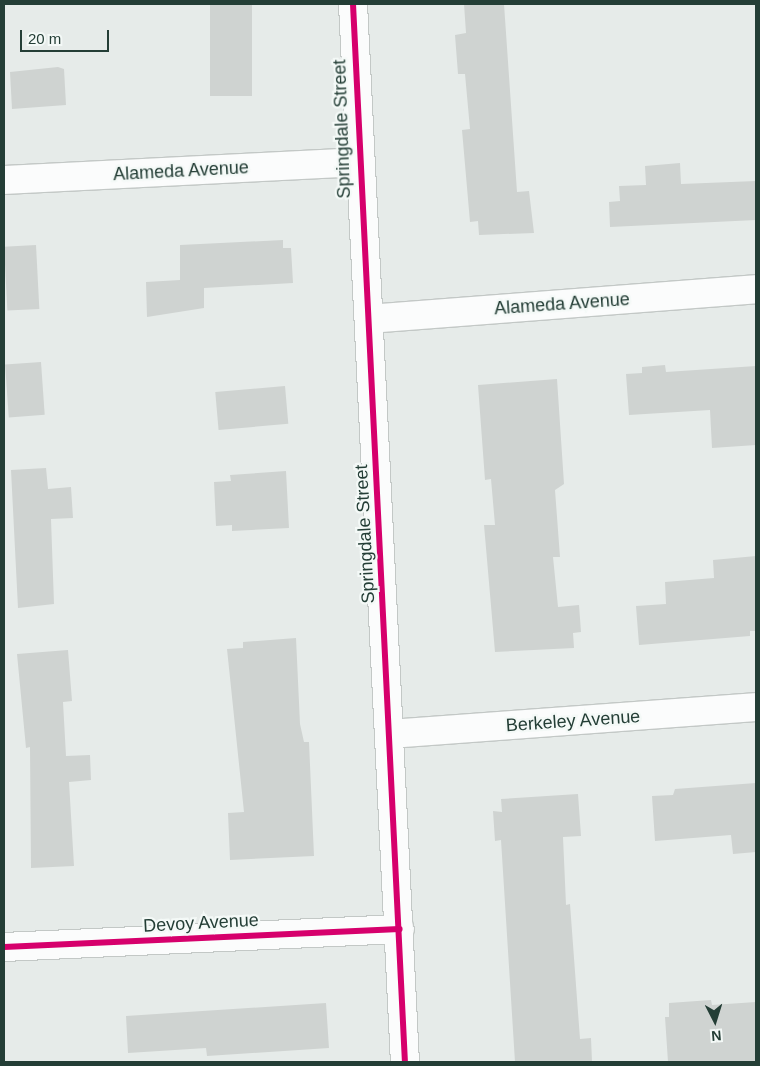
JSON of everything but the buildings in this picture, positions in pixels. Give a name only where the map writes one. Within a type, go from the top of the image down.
[{"type":"street","name":"Springdale Street","points":[[353,4],[357,162],[369,319],[405,1062]]},
{"type":"street","name":"Alameda Avenue","points":[[4,180],[357,162]]},
{"type":"street","name":"Alameda Avenue","points":[[369,319],[756,289]]},
{"type":"street","name":"Berkeley Avenue","points":[[390,734],[756,707]]},
{"type":"street","name":"Devoy Avenue","points":[[4,947],[400,929]]},
{"type":"cycle path","points":[[353,4],[405,1062]]},
{"type":"cycle path","points":[[4,947],[400,929]]}]
